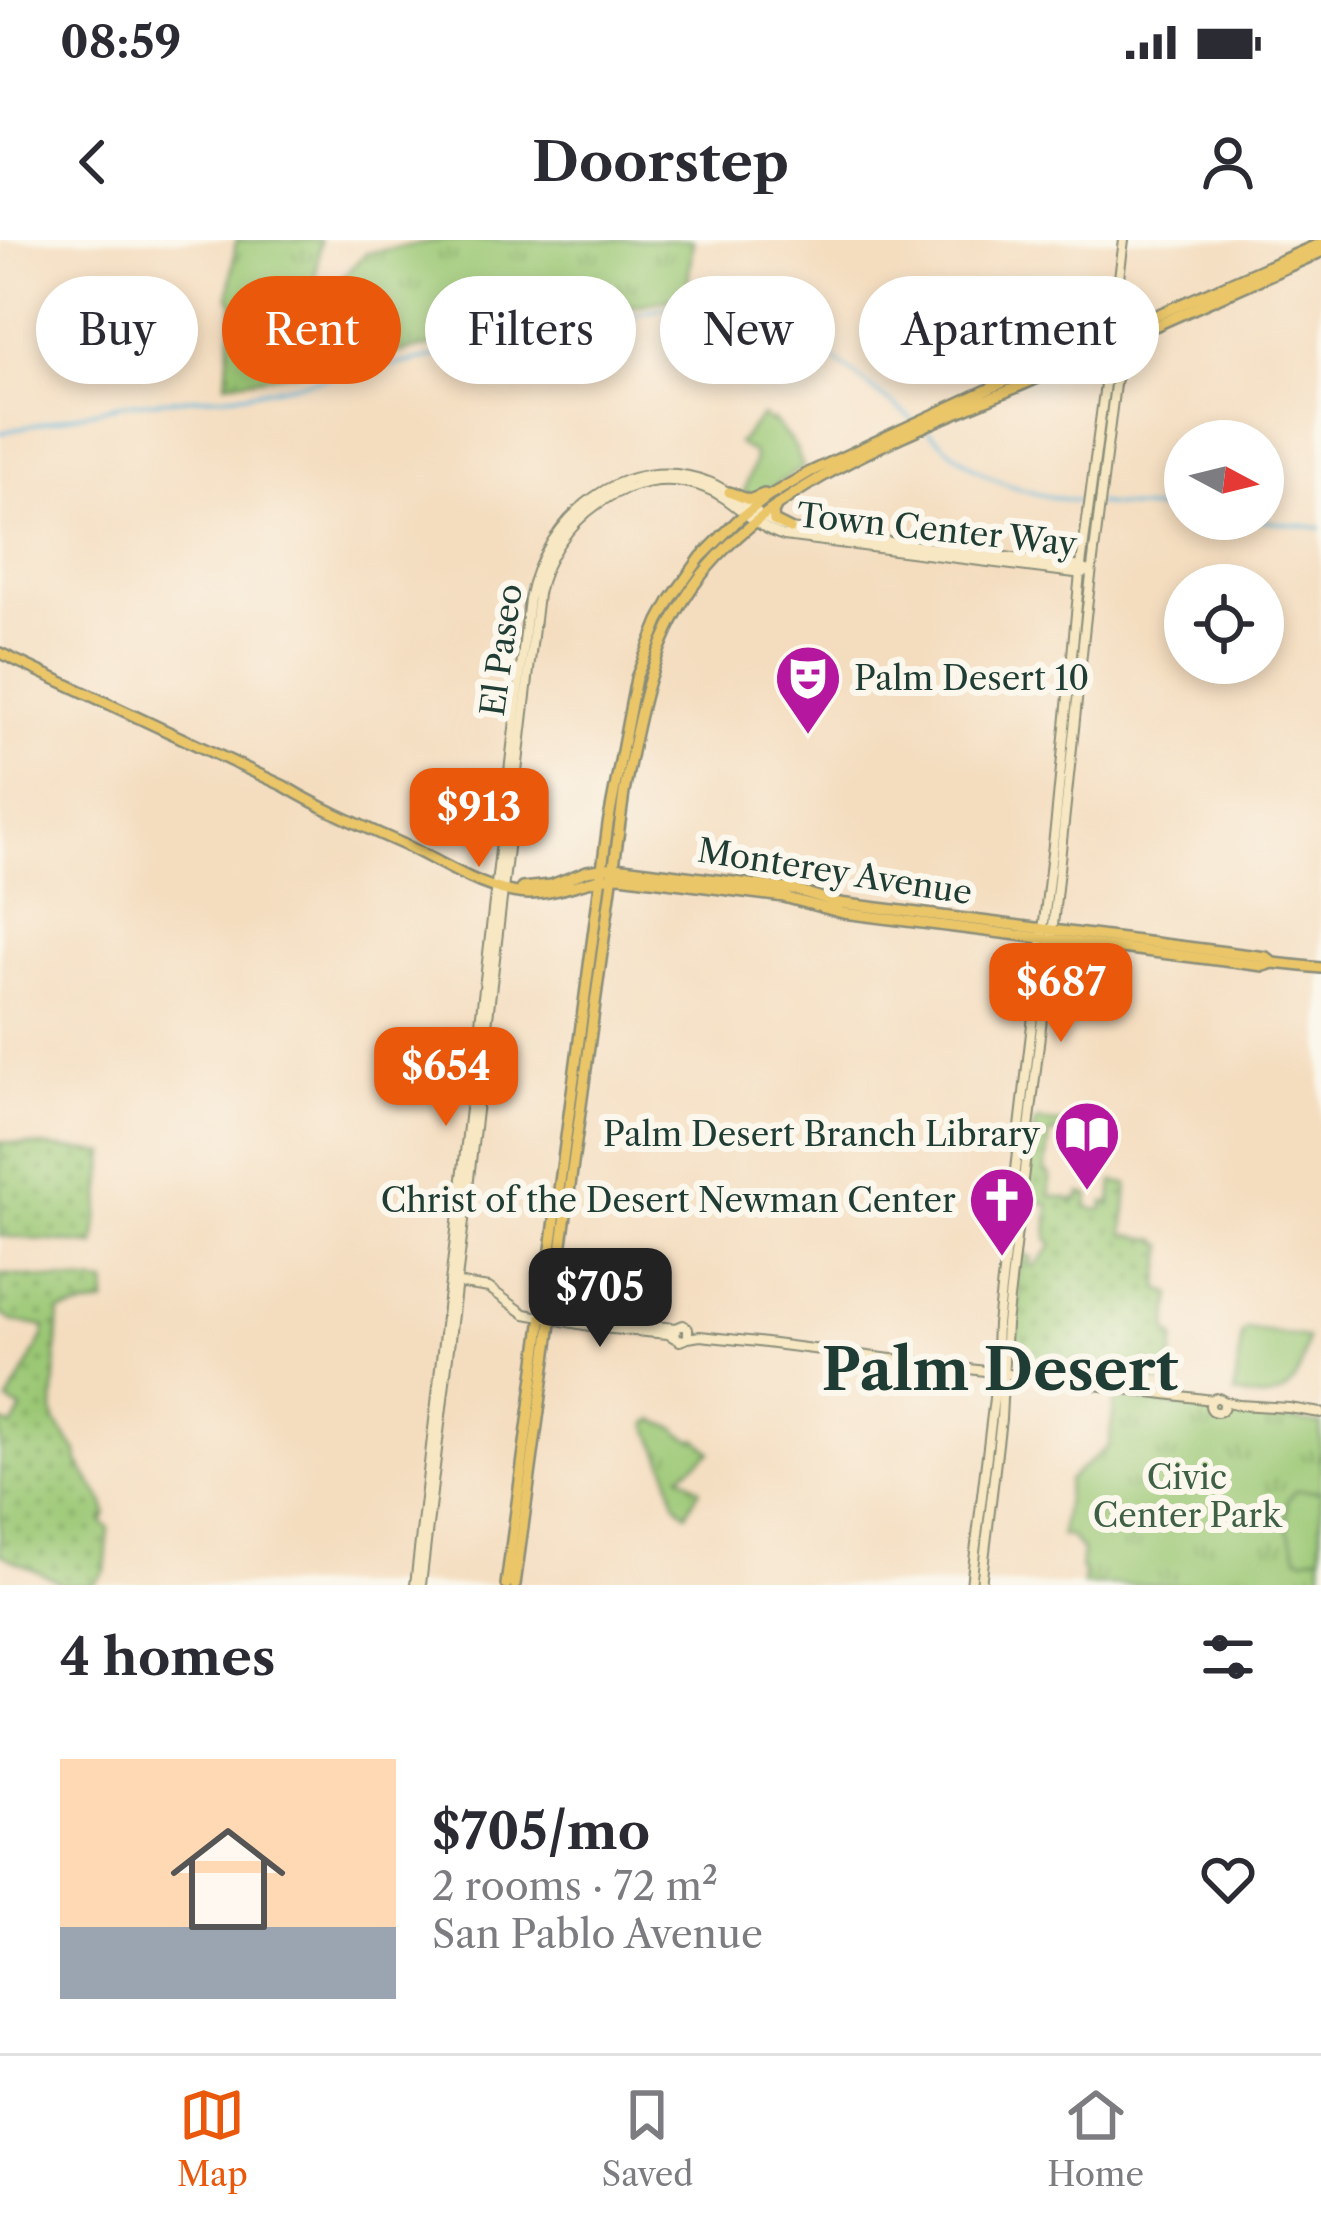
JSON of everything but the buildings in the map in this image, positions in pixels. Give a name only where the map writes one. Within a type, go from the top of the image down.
[{"type":"main road","points":[[1159,320],[1321,248]]},
{"type":"main road","points":[[1159,324],[1321,248]]},
{"type":"main road","points":[[729,492],[754,500],[1011,384]]},
{"type":"main road","points":[[752,516],[873,452],[1020,384]]},
{"type":"main road","points":[[873,452],[892,434]]},
{"type":"main road","points":[[515,1585],[581,1022],[640,708],[659,647],[693,586],[752,516],[790,483]]},
{"type":"main road","points":[[779,503],[772,518],[790,529]]},
{"type":"main road","points":[[0,653],[500,886],[539,887],[606,872]]},
{"type":"main road","points":[[506,1585],[527,1428],[554,1296],[606,872]]},
{"type":"main road","name":"Monterey Avenue","points":[[606,872],[768,894],[856,914],[1266,957],[1273,963]]},
{"type":"main road","name":"Monterey Avenue","points":[[606,872],[763,885],[1075,942],[1264,966],[1321,968]]},
{"type":"main road","points":[[768,894],[822,899]]},
{"type":"main road","points":[[856,914],[877,908]]},
{"type":"main road","points":[[1046,986],[1055,953],[1075,942]]},
{"type":"main road","points":[[581,1022],[586,1057]]},
{"type":"main road","points":[[571,1099],[576,1102],[574,1145]]},
{"type":"main road","points":[[554,1296],[566,1317]]},
{"type":"main road","points":[[527,1428],[531,1471]]},
{"type":"street","points":[[1121,276],[1124,240]]},
{"type":"street","points":[[971,1585],[1046,986],[1073,639],[1111,384]]},
{"type":"street","points":[[1098,487],[1108,448],[1108,407]]},
{"type":"street","name":"El Paseo","points":[[500,886],[533,578],[563,524],[600,492],[646,475],[672,473],[729,492],[752,516]]},
{"type":"street","name":"El Paseo","points":[[418,1585],[500,886],[542,576],[552,552],[576,520],[612,495],[659,481],[703,487],[752,516]]},
{"type":"street","name":"Town Center Way","points":[[752,516],[790,529],[1084,571]]},
{"type":"street","name":"Town Center Way","points":[[752,516],[784,536],[1084,571]]},
{"type":"street","points":[[981,1585],[1002,1408],[997,1324],[1079,684],[1084,571]]},
{"type":"street","points":[[1073,639],[1078,644],[1079,684]]},
{"type":"street","points":[[515,726],[520,745]]},
{"type":"street","points":[[453,1282],[489,1288],[517,1310],[546,1318],[601,1328],[676,1333]]},
{"type":"street","points":[[546,1318],[676,1333],[684,1341],[688,1335],[700,1336],[999,1372],[1211,1404],[1218,1398],[1223,1405],[1321,1413]]},
{"type":"street","name":"El Paseo","points":[[418,1585],[446,1345]]},
{"type":"street","points":[[438,1412],[439,1381]]},
{"type":"green space","points":[[236,240],[320,240],[316,276],[232,276]]},
{"type":"green space","points":[[444,240],[693,240],[688,276],[660,276],[660,301],[636,306],[636,276],[425,276],[425,347],[401,352],[401,276],[343,276],[366,253]]},
{"type":"green space","points":[[762,416],[772,420],[794,445],[803,467],[758,496],[743,495],[755,460],[753,453],[738,444]]},
{"type":"green space","points":[[1038,1121],[1077,1128],[1073,1134],[1050,1133],[1045,1173],[1050,1174],[1050,1196],[1067,1198],[1073,1204],[1080,1193],[1089,1195],[1088,1207],[1097,1210],[1103,1209],[1104,1202],[1111,1203],[1113,1182],[1128,1184],[1124,1234],[1165,1245],[1159,1289],[1172,1294],[1167,1331],[1175,1338],[1169,1382],[1026,1364],[1015,1348],[1021,1252],[1032,1258],[1029,1262],[1034,1267],[1053,1245],[1047,1239],[1049,1204],[1025,1201]]},
{"type":"green space","points":[[0,1142],[106,1153],[95,1245],[0,1236]]},
{"type":"green space","points":[[0,1274],[107,1284],[105,1303],[59,1312],[53,1410],[104,1503],[102,1522],[109,1529],[105,1571],[93,1585],[57,1585],[58,1581],[0,1554],[0,1421],[12,1427],[22,1410],[8,1402],[45,1327],[12,1321],[0,1313]]},
{"type":"green space","points":[[1247,1329],[1307,1338],[1297,1377],[1276,1396],[1234,1394],[1242,1334]]},
{"type":"green space","name":"Civic Center Park","points":[[1115,1398],[1321,1424],[1321,1585],[1083,1585],[1082,1551],[1071,1537],[1061,1536],[1068,1480],[1109,1446]]},
{"type":"green space","points":[[654,1420],[697,1439],[711,1452],[680,1475],[700,1489],[686,1514],[675,1502],[666,1466],[648,1427]]},
{"type":"green space","points":[[1297,1490],[1321,1492],[1321,1554],[1304,1558],[1298,1556],[1288,1530],[1287,1500]]},
{"type":"waterway","points":[[0,433],[124,404],[245,394],[693,304],[736,308],[782,326],[912,419]]},
{"type":"waterway","points":[[928,431],[960,458],[1004,483],[1080,502],[1164,510]]},
{"type":"waterway","points":[[1284,524],[1321,528]]},
{"type":"place","name":"Palm Desert 10","points":[[808,737]]},
{"type":"place","name":"Palm Desert Branch Library","points":[[1087,1193]]},
{"type":"place","name":"Christ of the Desert Newman Center","points":[[1002,1259]]},
{"type":"district","name":"Palm Desert","points":[[1000,1370]]}]
